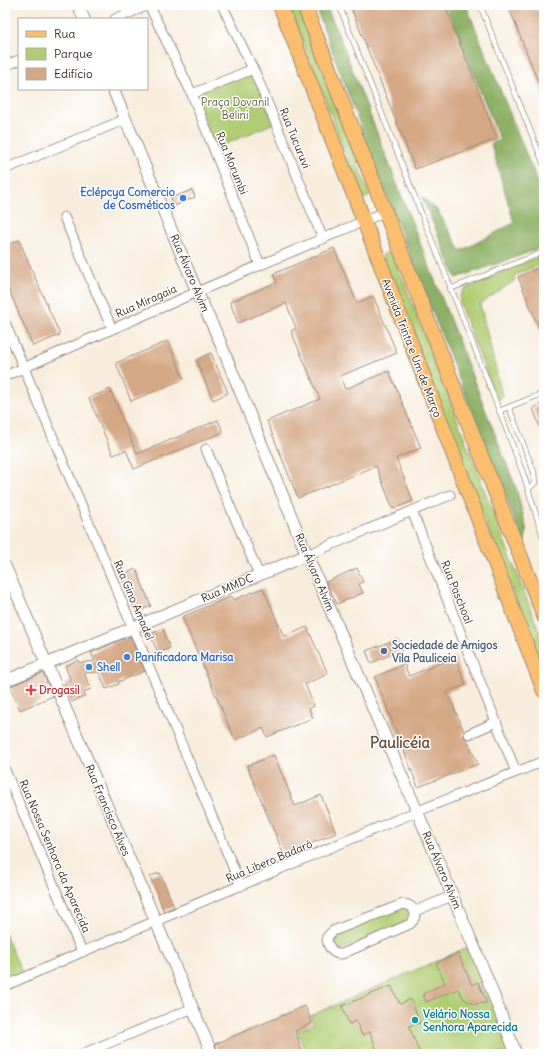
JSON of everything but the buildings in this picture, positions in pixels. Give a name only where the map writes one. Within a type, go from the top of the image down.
[{"type":"main road","name":"Avenida Trinta e Um de Março","points":[[280,5],[544,691]]},
{"type":"main road","points":[[304,5],[544,616]]},
{"type":"street","points":[[78,5],[84,18]]},
{"type":"street","points":[[117,18],[148,5]]},
{"type":"street","name":"Rua Morumbi","points":[[148,5],[192,94],[260,265]]},
{"type":"street","name":"Rua Tucuruvi","points":[[222,5],[253,69],[323,239]]},
{"type":"street","points":[[5,66],[18,60]]},
{"type":"street","points":[[192,94],[253,69]]},
{"type":"street","name":"Rua Álvaro Alvim","points":[[114,90],[197,292],[218,337],[307,554],[487,978],[516,1054]]},
{"type":"street","points":[[5,169],[126,119]]},
{"type":"street","name":"Rua Miragaia","points":[[5,376],[385,212]]},
{"type":"street","points":[[64,217],[112,329]]},
{"type":"street","name":"Rua Gino Amadel","points":[[5,323],[241,886]]},
{"type":"street","points":[[206,449],[259,575]]},
{"type":"street","name":"Rua MMDC","points":[[5,681],[450,495]]},
{"type":"street","name":"Rua Paschoal","points":[[412,511],[516,772]]},
{"type":"street","name":"Rua Francisco Alves","points":[[5,566],[212,1054]]},
{"type":"street","points":[[469,734],[496,722]]},
{"type":"street","name":"Rua Libero Badaró","points":[[5,986],[417,811],[544,761]]},
{"type":"street","name":"Rua Nossa Senhora da Aparecida","points":[[5,770],[82,952]]},
{"type":"street","points":[[415,911],[452,896]]},
{"type":"street","points":[[403,904],[412,907],[415,911],[414,921],[410,924],[342,954],[337,955],[333,952],[327,940],[327,937],[333,931],[403,904]]},
{"type":"street","points":[[82,1054],[192,1008]]},
{"type":"lane","points":[[339,5],[499,411],[528,489],[544,540]]},
{"type":"lane","points":[[480,5],[544,165]]},
{"type":"lane","points":[[450,289],[544,252]]},
{"type":"lane","points":[[499,411],[544,393]]},
{"type":"lane","points":[[509,407],[534,472],[535,483],[528,489]]},
{"type":"green space","points":[[289,5],[297,5],[370,196],[363,199]]},
{"type":"green space","points":[[315,5],[326,5],[341,41],[516,488],[527,531],[524,543],[385,192]]},
{"type":"green space","points":[[446,5],[466,5],[544,198],[544,247],[456,278],[422,197],[437,210],[461,251],[514,223],[491,144],[500,140]]},
{"type":"green space","name":"Praça Dovanil Belini","points":[[252,71],[274,123],[216,148],[194,94]]},
{"type":"green space","points":[[392,251],[544,644],[544,673],[382,255]]},
{"type":"green space","points":[[544,254],[544,263],[515,275],[514,281],[480,304],[502,395],[500,399],[496,398],[460,305],[460,296],[465,289]]},
{"type":"green space","points":[[407,904],[414,919],[335,952],[329,938]]},
{"type":"green space","points":[[5,934],[23,975],[5,983]]},
{"type":"green space","points":[[471,946],[515,1054],[306,1054],[297,1031],[314,1024],[310,1016]]},
{"type":"place","name":"Eclépcya Comercio de Cosméticos","points":[[183,198]]},
{"type":"place","name":"Sociedade de Amigos Vila Pauliceia","points":[[384,651]]},
{"type":"place","name":"Panificadora Marisa","points":[[127,657]]},
{"type":"place","name":"Shell","points":[[89,667]]},
{"type":"place","name":"Drogasil","points":[[31,690]]},
{"type":"place","name":"Velário Nossa Senhora Aparecida","points":[[415,1020]]},
{"type":"district","name":"Paulicéia","points":[[400,743]]}]
